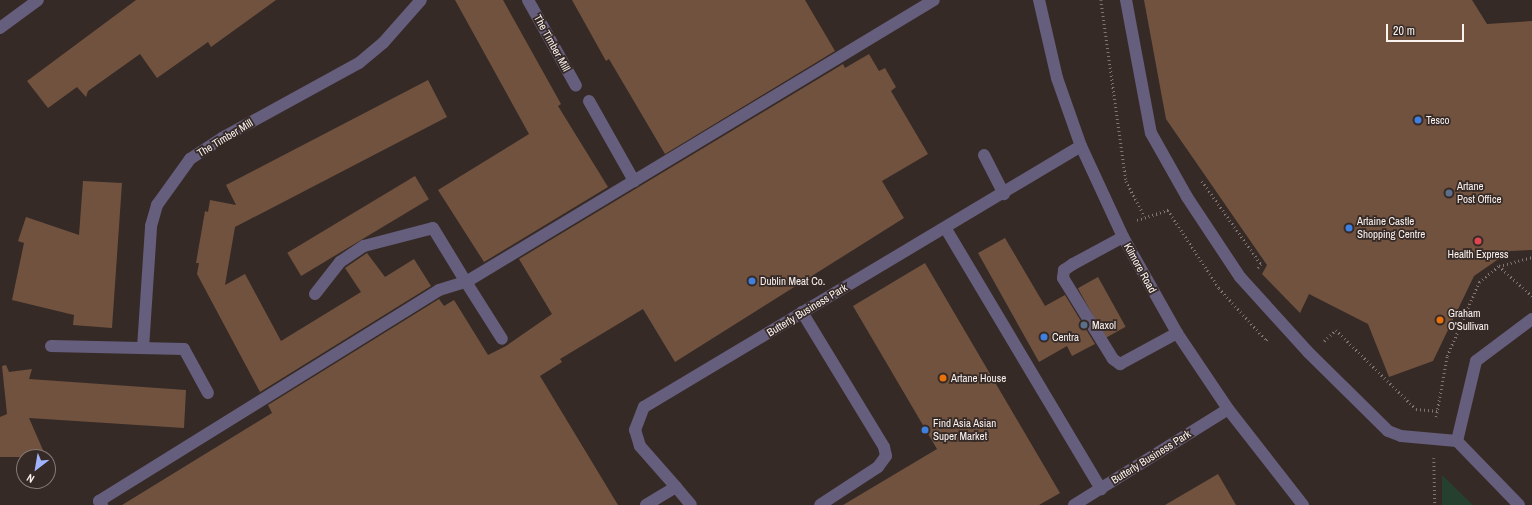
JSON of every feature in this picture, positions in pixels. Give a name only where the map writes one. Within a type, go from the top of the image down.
[{"type":"street","points":[[0,28],[38,0]]},
{"type":"street","name":"The Timber Mill","points":[[143,348],[151,226],[157,205],[190,159],[222,138],[359,63],[383,43],[421,0]]},
{"type":"street","name":"The Timber Mill","points":[[528,0],[576,86]]},
{"type":"street","points":[[102,505],[99,501],[439,290],[466,282],[934,0]]},
{"type":"street","name":"Kilmore Road","points":[[1039,0],[1057,78],[1081,146],[1123,237],[1177,333],[1228,409],[1303,505]]},
{"type":"street","points":[[1126,0],[1143,101],[1158,148],[1227,259],[1283,324],[1388,431],[1401,436],[1457,441],[1519,505]]},
{"type":"street","points":[[588,101],[634,181]]},
{"type":"street","name":"Butterly Business Park","points":[[691,505],[640,446],[635,430],[644,407],[802,312],[946,229],[1081,146]]},
{"type":"street","points":[[984,155],[1004,194]]},
{"type":"street","points":[[315,294],[340,262],[364,246],[432,228],[502,339]]},
{"type":"street","points":[[946,229],[1101,489]]},
{"type":"street","points":[[1123,237],[1068,267],[1064,270],[1063,278],[1113,359],[1120,364],[1177,333]]},
{"type":"street","points":[[802,312],[884,447],[886,456],[878,467],[820,505]]},
{"type":"street","points":[[1457,441],[1476,361],[1532,319]]},
{"type":"street","points":[[51,346],[184,349],[208,393]]},
{"type":"street","name":"Butterly Business Park","points":[[1074,505],[1228,409]]},
{"type":"street","points":[[646,505],[676,487]]},
{"type":"path","points":[[1101,0],[1126,181],[1145,216]]},
{"type":"path","points":[[1198,174],[1261,264],[1256,271]]},
{"type":"path","points":[[1123,237],[1136,221],[1145,216],[1168,210],[1219,288],[1266,340],[1283,324]]},
{"type":"path","points":[[1436,417],[1447,356],[1479,282],[1499,266],[1532,257]]},
{"type":"path","points":[[1499,266],[1532,296]]},
{"type":"path","points":[[1317,337],[1322,343],[1336,330],[1416,409],[1438,411]]},
{"type":"path","points":[[1434,456],[1435,505]]},
{"type":"green space","points":[[1442,475],[1473,505],[1442,505]]},
{"type":"building","points":[[136,0],[276,0],[211,47],[208,42],[157,78],[140,54],[88,91],[86,97],[77,87],[48,108],[27,81]]},
{"type":"building","points":[[455,0],[503,0],[561,104],[558,106],[608,187],[484,262],[438,190],[529,134]]},
{"type":"building","points":[[572,0],[805,0],[835,51],[665,154],[609,59],[606,61]]},
{"type":"building","name":"Artaine Castle Shopping Centre","points":[[1144,0],[1472,0],[1487,24],[1532,21],[1532,250],[1510,251],[1474,276],[1433,361],[1389,377],[1368,324],[1309,294],[1300,313],[1262,274],[1267,265],[1166,119]]},
{"type":"building","points":[[869,54],[879,71],[885,68],[896,87],[891,91],[928,154],[882,181],[904,218],[675,362],[643,309],[560,359],[562,362],[540,376],[618,505],[122,505],[272,413],[268,405],[439,299],[444,306],[454,300],[488,355],[506,346],[552,314],[519,259],[843,64],[845,68]]},
{"type":"building","points":[[428,80],[447,117],[235,227],[225,285],[245,274],[281,341],[361,292],[345,268],[367,253],[385,277],[414,259],[431,286],[260,392],[197,274],[199,263],[196,263],[205,211],[208,212],[210,200],[236,205],[226,185]]},
{"type":"building","points":[[415,176],[429,199],[301,276],[287,253]]},
{"type":"building","points":[[83,181],[122,183],[112,328],[73,325],[74,315],[12,300],[24,243],[18,241],[26,217],[79,235]]},
{"type":"building","points":[[1005,238],[1045,306],[1065,295],[1095,344],[1072,356],[1067,346],[1039,362],[978,253]]},
{"type":"building","name":"Artane House","points":[[925,263],[1060,493],[1039,505],[843,505],[937,449],[853,306]]},
{"type":"building","points":[[1098,277],[1126,327],[1106,338],[1078,288]]},
{"type":"building","points":[[6,365],[9,372],[32,369],[29,379],[186,390],[184,428],[29,418],[43,449],[16,449],[16,457],[0,457],[0,417],[7,414],[2,366]]},
{"type":"building","points":[[1218,474],[1236,505],[1165,505]]},
{"type":"place","name":"Tesco","points":[[1418,120]]},
{"type":"place","name":"Artane Post Office","points":[[1449,193]]},
{"type":"place","name":"Artaine Castle Shopping Centre","points":[[1349,228]]},
{"type":"place","name":"Health Express","points":[[1478,241]]},
{"type":"place","name":"Dublin Meat Co.","points":[[752,281]]},
{"type":"place","name":"Graham O'Sullivan","points":[[1440,320]]},
{"type":"place","name":"Maxol","points":[[1084,325]]},
{"type":"place","name":"Centra","points":[[1044,337]]},
{"type":"place","name":"Artane House","points":[[943,378]]},
{"type":"place","name":"Find Asia Asian Super Market","points":[[925,430]]}]
